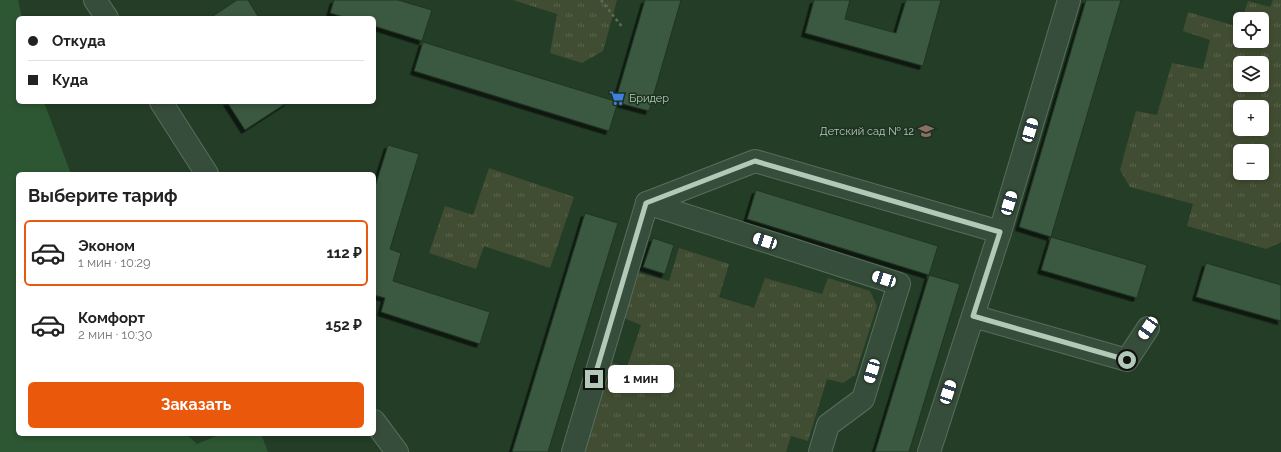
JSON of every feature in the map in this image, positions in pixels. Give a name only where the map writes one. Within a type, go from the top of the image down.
[{"type":"street","points":[[95,0],[106,16]]},
{"type":"street","points":[[929,452],[1000,232],[1070,0]]},
{"type":"street","points":[[162,104],[206,172]]},
{"type":"street","points":[[646,203],[755,161],[1000,232]]},
{"type":"street","points":[[573,452],[646,203]]},
{"type":"street","points":[[646,203],[899,284],[863,400],[828,425],[820,452]]},
{"type":"street","points":[[973,316],[1127,360],[1148,328]]},
{"type":"street","points":[[376,424],[396,452]]},
{"type":"path","points":[[601,0],[623,28]]},
{"type":"green space","points":[[513,0],[617,0],[603,51],[582,63],[550,53],[557,14]]},
{"type":"green space","points":[[1273,0],[1281,0],[1281,242],[1266,249],[1187,226],[1193,204],[1130,187],[1120,170],[1136,111],[1157,115],[1172,63],[1203,69],[1210,40],[1183,31],[1188,12],[1233,25],[1233,48],[1269,48],[1269,12],[1244,12],[1248,1],[1270,7]]},
{"type":"green space","points":[[489,168],[574,197],[550,268],[484,246],[476,269],[429,253],[445,206],[473,215]]},
{"type":"green space","points":[[679,248],[729,264],[719,297],[754,308],[765,278],[822,294],[828,278],[870,291],[877,306],[855,375],[843,383],[827,379],[808,441],[791,436],[786,452],[582,452],[610,362],[627,367],[641,325],[624,318],[639,273],[669,281]]},
{"type":"shaded area","points":[[0,0],[18,0],[22,16],[16,16],[16,104],[45,104],[70,172],[16,172],[16,436],[188,436],[197,444],[216,436],[262,436],[268,452],[0,452]]},
{"type":"building","points":[[237,0],[248,0],[258,16],[213,16]]},
{"type":"building","points":[[334,0],[398,0],[432,10],[422,41],[376,27],[376,16],[340,16],[330,13]]},
{"type":"building","points":[[645,0],[681,0],[649,111],[615,102]]},
{"type":"building","points":[[814,0],[850,0],[845,19],[896,33],[906,0],[941,0],[923,66],[805,33]]},
{"type":"building","points":[[1086,0],[1121,0],[1051,237],[1019,227]]},
{"type":"building","points":[[423,42],[618,102],[609,131],[414,71]]},
{"type":"building","points":[[228,104],[285,104],[245,130]]},
{"type":"building","points":[[388,145],[419,154],[390,249],[401,253],[393,281],[490,312],[480,344],[381,312],[385,298],[376,296],[376,184]]},
{"type":"building","points":[[756,190],[938,246],[929,275],[747,219]]},
{"type":"building","points":[[585,213],[618,223],[548,452],[512,452]]},
{"type":"building","points":[[1051,237],[1147,265],[1137,298],[1041,270]]},
{"type":"building","points":[[653,238],[674,245],[665,274],[643,267]]},
{"type":"building","points":[[1206,263],[1281,285],[1281,321],[1196,297]]},
{"type":"building","points":[[929,275],[960,284],[909,452],[875,452]]},
{"type":"place","name":"Бридер","points":[[617,98]]},
{"type":"place","name":"Детский сад № 12","points":[[926,131]]},
{"type":"route","points":[[594,379],[646,203],[755,161],[1000,232],[973,316],[1127,360]]}]
